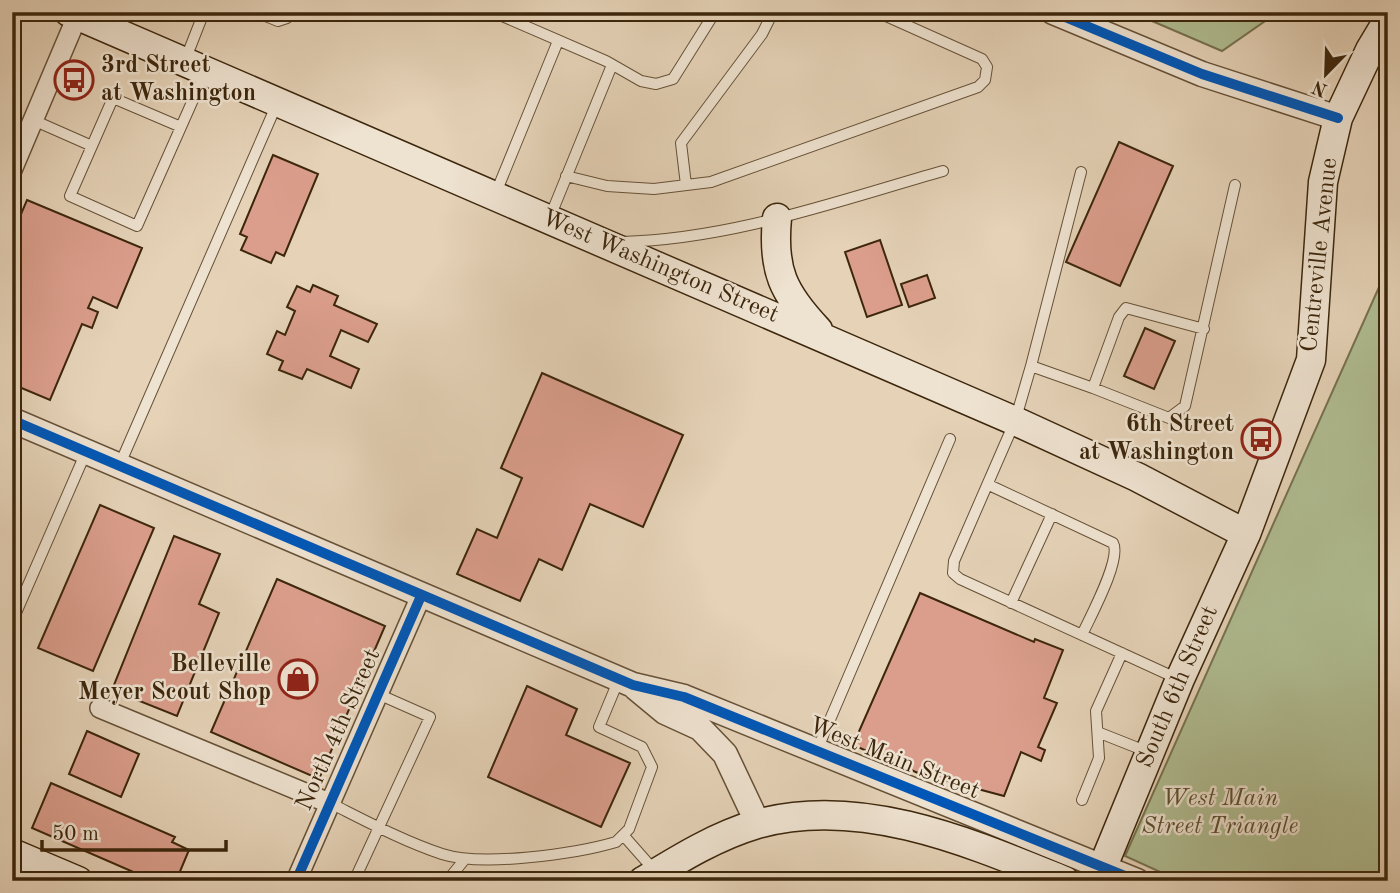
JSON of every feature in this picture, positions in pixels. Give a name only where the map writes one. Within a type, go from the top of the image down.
[{"type":"main road","name":"West Washington Street","points":[[75,13],[1015,421],[1137,478],[1246,534]]},
{"type":"main road","name":"Centreville Avenue","points":[[1246,534],[1311,359],[1324,182],[1338,118],[1388,20]]},
{"type":"main road","points":[[777,218],[774,247],[781,280],[793,303],[825,337]]},
{"type":"main road","name":"South 6th Street","points":[[1100,874],[1180,679],[1246,534]]},
{"type":"main road","name":"West Main Street","points":[[650,877],[711,842],[758,824],[845,817],[901,825],[965,840],[1065,881]]},
{"type":"main road","points":[[12,853],[78,881]]},
{"type":"street","points":[[1053,12],[1202,74],[1338,118]]},
{"type":"street","points":[[12,170],[75,13]]},
{"type":"street","points":[[12,420],[626,682],[665,712],[700,728],[725,754],[758,824]]},
{"type":"street","name":"North 4th Street","points":[[296,881],[421,596]]},
{"type":"street","name":"West Main Street","points":[[626,682],[684,697],[817,750],[1100,874],[1137,881]]},
{"type":"street","points":[[100,708],[329,803]]},
{"type":"lane","points":[[181,127],[113,99],[70,196],[137,226],[181,127],[204,12]]},
{"type":"lane","points":[[256,12],[278,21],[287,18],[290,12]]},
{"type":"lane","points":[[493,12],[612,65],[641,81],[656,84],[673,79],[715,12]]},
{"type":"lane","points":[[685,185],[681,143],[762,34],[773,12]]},
{"type":"lane","points":[[566,176],[607,186],[654,189],[711,182],[978,87],[985,79],[986,67],[982,59],[877,12]]},
{"type":"lane","points":[[494,196],[558,41]]},
{"type":"lane","points":[[549,219],[612,65]]},
{"type":"lane","points":[[119,466],[278,102]]},
{"type":"lane","points":[[33,120],[92,146]]},
{"type":"lane","points":[[604,243],[674,240],[777,218],[943,171]]},
{"type":"lane","points":[[1081,172],[1015,421],[954,561],[953,573],[1012,603],[1180,679]]},
{"type":"lane","points":[[1031,366],[1169,418],[1185,406],[1235,185]]},
{"type":"lane","points":[[1093,388],[1121,312],[1126,309],[1204,329]]},
{"type":"lane","points":[[817,750],[950,439]]},
{"type":"lane","points":[[12,622],[86,452]]},
{"type":"lane","points":[[989,485],[1104,538],[1116,548],[1114,562],[1082,635]]},
{"type":"lane","points":[[1012,603],[1052,514]]},
{"type":"lane","points":[[1082,800],[1099,758],[1100,733],[1096,711],[1122,653]]},
{"type":"lane","points":[[329,803],[443,855],[465,859],[505,859],[578,850],[616,842],[624,836],[652,766],[642,747],[599,727],[626,682]]},
{"type":"lane","points":[[355,881],[430,717],[378,694]]},
{"type":"lane","points":[[1100,733],[1149,753]]},
{"type":"lane","points":[[624,836],[650,877]]},
{"type":"lane","points":[[447,881],[465,859]]},
{"type":"green space","points":[[1131,12],[1267,12],[1268,19],[1222,51]]},
{"type":"green space","name":"West Main Street Triangle","points":[[1388,267],[1388,881],[1180,881],[1125,856]]},
{"type":"building","points":[[1119,142],[1173,166],[1120,286],[1066,262]]},
{"type":"building","points":[[273,155],[318,174],[284,256],[276,252],[271,263],[241,250],[247,237],[240,234]]},
{"type":"building","points":[[27,200],[142,248],[117,308],[93,297],[88,308],[98,312],[92,328],[82,324],[50,400],[12,384],[12,235]]},
{"type":"building","points":[[880,240],[902,305],[867,317],[845,252]]},
{"type":"building","points":[[927,275],[935,298],[909,307],[901,284]]},
{"type":"building","points":[[313,285],[338,296],[334,305],[377,324],[368,342],[341,330],[330,356],[359,369],[351,388],[307,369],[302,379],[279,370],[283,361],[267,354],[277,331],[285,335],[295,311],[287,307],[297,286],[310,292]]},
{"type":"building","points":[[1145,328],[1175,341],[1154,389],[1124,376]]},
{"type":"building","points":[[542,373],[683,435],[643,527],[590,504],[562,570],[539,559],[520,601],[457,574],[477,529],[497,538],[522,478],[501,468]]},
{"type":"building","points":[[100,505],[154,528],[93,671],[38,648]]},
{"type":"building","points":[[174,536],[220,554],[199,604],[219,613],[177,716],[112,690]]},
{"type":"building","name":"Belleville Meyer Scout Shop","points":[[277,579],[385,626],[319,779],[211,732]]},
{"type":"building","points":[[920,593],[1034,642],[1035,639],[1063,650],[1044,698],[1057,703],[1038,747],[1045,750],[1041,761],[1021,752],[1004,796],[918,773],[853,745]]},
{"type":"building","points":[[527,686],[577,709],[566,735],[630,763],[601,827],[488,777]]},
{"type":"building","points":[[87,731],[139,754],[121,797],[69,774]]},
{"type":"building","points":[[51,783],[175,837],[172,842],[189,850],[176,881],[154,881],[32,828]]},
{"type":"cycle path","points":[[1053,12],[1202,74],[1338,118]]},
{"type":"cycle path","points":[[12,420],[633,685],[684,697],[1137,881]]},
{"type":"cycle path","points":[[296,881],[421,596]]},
{"type":"place","name":"3rd Street at Washington","points":[[74,80]]},
{"type":"place","name":"6th Street at Washington","points":[[1261,439]]},
{"type":"place","name":"Belleville Meyer Scout Shop","points":[[298,679]]}]
